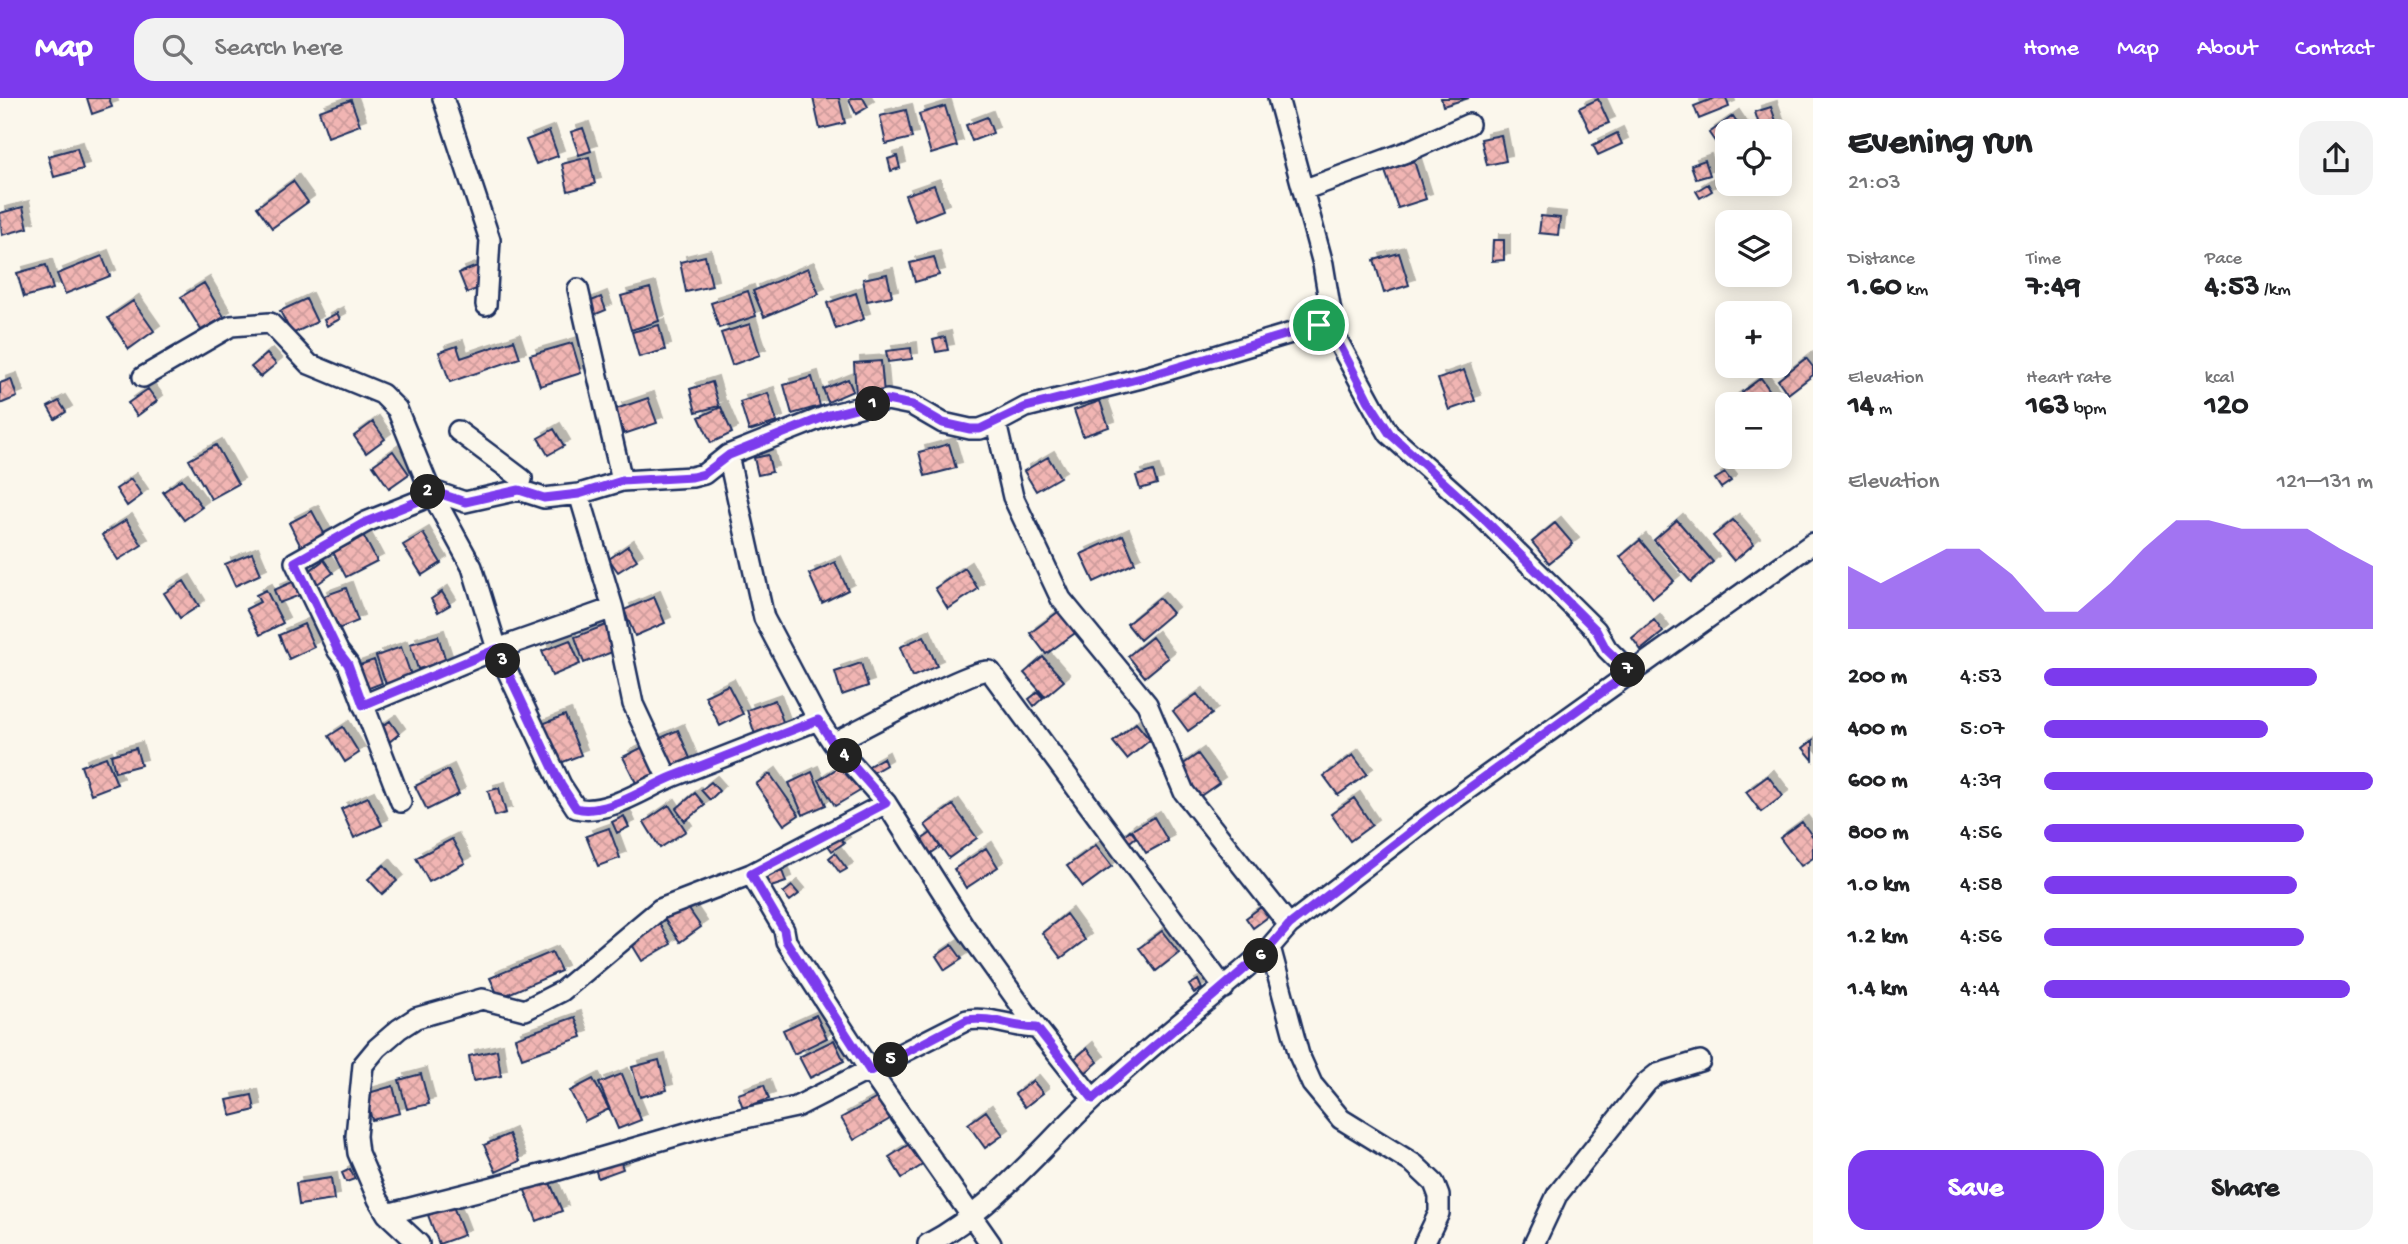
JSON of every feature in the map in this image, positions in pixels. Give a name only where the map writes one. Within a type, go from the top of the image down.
[{"type":"street","points":[[443,98],[490,240],[486,304]]},
{"type":"street","points":[[1278,98],[1323,264],[1335,337]]},
{"type":"street","points":[[1303,190],[1406,152],[1469,124]]},
{"type":"street","points":[[578,289],[622,481]]},
{"type":"street","points":[[429,490],[465,502],[519,490],[544,498],[579,494],[622,481],[692,477],[704,474],[729,455],[829,415],[887,400],[903,401],[943,423],[970,429],[996,423],[1026,407],[1145,377],[1328,322],[1390,434],[1481,516],[1596,630],[1606,649],[1630,672]]},
{"type":"street","points":[[143,377],[230,326],[270,323],[310,364],[382,394],[397,409],[429,490],[472,568],[497,649],[561,785],[576,808],[583,810],[622,800],[818,720]]},
{"type":"street","points":[[996,423],[1013,497],[1061,599],[1147,704],[1184,792],[1289,925]]},
{"type":"street","points":[[458,431],[522,479],[519,490]]},
{"type":"street","points":[[729,455],[764,618],[818,720],[833,743],[886,803],[964,926],[1037,1028],[1093,1099]]},
{"type":"street","points":[[401,802],[371,718],[363,705],[348,664],[338,651],[295,562],[366,522],[421,500],[429,490]]},
{"type":"street","points":[[579,494],[613,608],[633,705],[668,779]]},
{"type":"street","points":[[928,1244],[945,1236],[972,1215],[1038,1155],[1093,1099],[1224,988],[1270,947],[1289,925],[1436,812],[1813,542]]},
{"type":"street","points":[[363,705],[497,649],[613,608]]},
{"type":"street","points":[[833,743],[963,678],[986,669],[990,671],[1027,717],[1224,988]]},
{"type":"street","points":[[419,1244],[387,1214],[358,1153],[356,1136],[360,1075],[363,1065],[377,1048],[416,1018],[482,999],[524,1010],[562,991],[660,909],[751,874],[886,803]]},
{"type":"street","points":[[751,874],[784,930],[786,941],[870,1071],[991,1244]]},
{"type":"street","points":[[1270,947],[1299,1055],[1312,1084],[1341,1119],[1414,1164],[1434,1183],[1439,1196],[1439,1213],[1424,1244]]},
{"type":"street","points":[[387,1214],[548,1173],[717,1124],[796,1108],[967,1020],[983,1017],[1019,1028],[1037,1028]]},
{"type":"street","points":[[1534,1244],[1557,1195],[1647,1082],[1657,1074],[1700,1061]]},
{"type":"building","points":[[87,98],[109,98],[112,107],[92,114]]},
{"type":"building","points":[[813,98],[839,98],[845,123],[820,129]]},
{"type":"building","points":[[863,98],[868,107],[856,114],[849,100]]},
{"type":"building","points":[[1441,98],[1469,98],[1443,106]]},
{"type":"building","points":[[1715,98],[1726,98],[1729,107],[1699,119],[1694,106]]},
{"type":"building","points":[[1598,99],[1609,123],[1590,131],[1579,108]]},
{"type":"building","points":[[351,100],[360,125],[328,137],[319,111]]},
{"type":"building","points":[[945,106],[957,146],[931,154],[919,114]]},
{"type":"building","points":[[1771,107],[1775,119],[1757,119],[1755,112]]},
{"type":"building","points":[[906,110],[912,138],[886,144],[880,116]]},
{"type":"building","points":[[987,117],[993,133],[972,141],[966,125]]},
{"type":"building","points":[[583,128],[591,151],[579,155],[571,132]]},
{"type":"building","points":[[1715,129],[1715,142],[1709,133]]},
{"type":"building","points":[[549,131],[558,156],[536,164],[526,140]]},
{"type":"building","points":[[1617,133],[1622,144],[1598,155],[1593,145]]},
{"type":"building","points":[[1501,135],[1506,161],[1487,165],[1481,139]]},
{"type":"building","points":[[77,148],[83,169],[54,177],[48,156]]},
{"type":"building","points":[[897,156],[900,168],[891,171],[888,159]]},
{"type":"building","points":[[589,157],[595,184],[568,191],[562,164]]},
{"type":"building","points":[[1705,160],[1710,175],[1696,179],[1691,165]]},
{"type":"building","points":[[1414,161],[1426,199],[1398,208],[1385,171]]},
{"type":"building","points":[[293,181],[308,202],[272,228],[257,207]]},
{"type":"building","points":[[1708,184],[1712,191],[1700,198],[1696,191]]},
{"type":"building","points":[[934,185],[943,210],[915,221],[905,195]]},
{"type":"building","points":[[23,207],[28,228],[2,235],[0,213]]},
{"type":"building","points":[[1541,216],[1560,218],[1558,235],[1539,233]]},
{"type":"building","points":[[1493,240],[1504,240],[1504,260],[1492,261]]},
{"type":"building","points":[[1399,253],[1409,285],[1384,293],[1374,260]]},
{"type":"building","points":[[102,256],[110,276],[65,294],[57,274]]},
{"type":"building","points":[[705,256],[712,286],[686,292],[680,262]]},
{"type":"building","points":[[934,257],[939,275],[915,282],[910,263]]},
{"type":"building","points":[[46,265],[53,289],[24,297],[17,273]]},
{"type":"building","points":[[477,266],[486,285],[467,293],[459,273]]},
{"type":"building","points":[[808,268],[819,294],[764,317],[753,291]]},
{"type":"building","points":[[887,274],[892,296],[867,301],[863,279]]},
{"type":"building","points":[[204,283],[224,317],[201,330],[181,297]]},
{"type":"building","points":[[650,288],[659,321],[631,330],[621,296]]},
{"type":"building","points":[[748,291],[756,316],[719,328],[711,303]]},
{"type":"building","points":[[856,293],[864,319],[836,329],[827,303]]},
{"type":"building","points":[[601,297],[606,310],[589,317],[584,304]]},
{"type":"building","points":[[306,299],[317,322],[292,334],[280,311]]},
{"type":"building","points":[[133,301],[154,331],[129,349],[108,318]]},
{"type":"building","points":[[337,313],[340,319],[327,326],[324,320]]},
{"type":"building","points":[[750,324],[760,355],[732,365],[721,333]]},
{"type":"building","points":[[659,325],[665,350],[639,357],[632,332]]},
{"type":"building","points":[[945,337],[948,350],[936,352],[933,340]]},
{"type":"building","points":[[514,340],[520,358],[450,382],[439,352],[457,346],[461,358]]},
{"type":"building","points":[[572,343],[581,373],[540,386],[530,355]]},
{"type":"building","points":[[911,348],[912,359],[888,362],[886,351]]},
{"type":"building","points":[[267,354],[276,364],[260,377],[251,367]]},
{"type":"building","points":[[1806,358],[1813,367],[1813,375],[1791,392],[1787,392],[1778,380],[1792,378],[1792,369]]},
{"type":"building","points":[[881,361],[884,394],[856,396],[854,363]]},
{"type":"building","points":[[1464,370],[1475,401],[1449,410],[1438,379]]},
{"type":"building","points":[[812,377],[820,406],[792,414],[784,385]]},
{"type":"building","points":[[1761,378],[1771,392],[1742,392]]},
{"type":"building","points":[[11,379],[17,397],[0,404],[0,383]]},
{"type":"building","points":[[848,379],[853,391],[828,402],[823,389]]},
{"type":"building","points":[[712,382],[719,406],[696,412],[690,389]]},
{"type":"building","points":[[148,389],[157,401],[137,416],[128,403]]},
{"type":"building","points":[[768,393],[777,422],[749,431],[740,402]]},
{"type":"building","points":[[648,398],[657,423],[624,434],[616,409]]},
{"type":"building","points":[[59,401],[66,412],[55,419],[48,407]]},
{"type":"building","points":[[1100,401],[1109,427],[1083,436],[1074,410]]},
{"type":"building","points":[[721,407],[732,433],[711,443],[699,417]]},
{"type":"building","points":[[373,422],[385,439],[366,453],[354,436]]},
{"type":"building","points":[[554,429],[564,446],[548,455],[538,438]]},
{"type":"building","points":[[949,444],[956,468],[925,476],[919,452]]},
{"type":"building","points":[[216,445],[238,484],[211,499],[189,460]]},
{"type":"building","points":[[393,451],[409,474],[389,488],[373,465]]},
{"type":"building","points":[[768,455],[772,472],[758,475],[754,458]]},
{"type":"building","points":[[1048,457],[1060,477],[1036,491],[1024,471]]},
{"type":"building","points":[[1153,471],[1157,484],[1140,489],[1136,476]]},
{"type":"building","points":[[1725,473],[1731,481],[1721,488],[1715,479]]},
{"type":"building","points":[[131,479],[142,495],[127,506],[116,489]]},
{"type":"building","points":[[182,479],[202,507],[184,520],[163,492]]},
{"type":"building","points":[[312,511],[325,535],[301,547],[289,523]]},
{"type":"building","points":[[126,520],[142,545],[118,560],[102,535]]},
{"type":"building","points":[[1677,520],[1713,562],[1691,582],[1654,540]]},
{"type":"building","points":[[1733,520],[1754,544],[1734,561],[1713,536]]},
{"type":"building","points":[[1555,523],[1573,544],[1549,563],[1532,542]]},
{"type":"building","points":[[362,533],[377,561],[346,577],[333,552],[353,542],[351,538]]},
{"type":"building","points":[[423,533],[441,563],[422,575],[403,545]]},
{"type":"building","points":[[1123,535],[1135,563],[1094,582],[1081,554]]},
{"type":"building","points":[[1640,540],[1674,581],[1653,598],[1620,557]]},
{"type":"building","points":[[628,546],[637,560],[618,572],[609,559]]},
{"type":"building","points":[[252,553],[261,574],[235,586],[225,564]]},
{"type":"building","points":[[324,560],[333,573],[313,587],[304,575]]},
{"type":"building","points":[[835,562],[848,590],[822,603],[809,574]]},
{"type":"building","points":[[965,568],[978,589],[948,609],[935,588]]},
{"type":"building","points":[[297,580],[303,594],[279,603],[274,590]]},
{"type":"building","points":[[184,581],[199,606],[180,618],[164,593]]},
{"type":"building","points":[[346,588],[358,621],[333,631],[321,597]]},
{"type":"building","points":[[266,590],[283,623],[260,635],[246,609],[260,602],[256,595]]},
{"type":"building","points":[[442,592],[450,605],[438,612],[431,599]]},
{"type":"building","points":[[654,597],[665,623],[635,636],[624,610]]},
{"type":"building","points":[[1159,598],[1172,613],[1140,640],[1127,624]]},
{"type":"building","points":[[1062,609],[1078,631],[1046,654],[1030,633]]},
{"type":"building","points":[[1654,620],[1663,632],[1641,650],[1632,638]]},
{"type":"building","points":[[304,624],[314,647],[289,659],[279,635]]},
{"type":"building","points":[[606,625],[615,651],[584,663],[575,637]]},
{"type":"building","points":[[438,636],[446,661],[418,669],[410,644]]},
{"type":"building","points":[[924,636],[937,666],[912,677],[900,647]]},
{"type":"building","points":[[1152,637],[1168,658],[1145,677],[1128,656]]},
{"type":"building","points":[[570,640],[580,664],[552,676],[542,651]]},
{"type":"building","points":[[401,647],[411,675],[386,684],[376,656]]},
{"type":"building","points":[[1043,657],[1064,681],[1045,697],[1024,673]]},
{"type":"building","points":[[374,660],[382,683],[359,692],[351,668]]},
{"type":"building","points":[[861,663],[868,686],[842,695],[835,672]]},
{"type":"building","points":[[728,685],[743,714],[720,726],[705,696]]},
{"type":"building","points":[[1038,692],[1043,698],[1034,706],[1029,699]]},
{"type":"building","points":[[1197,694],[1212,714],[1188,731],[1173,711]]},
{"type":"building","points":[[775,700],[786,730],[757,741],[747,710]]},
{"type":"building","points":[[565,715],[581,755],[553,766],[537,726]]},
{"type":"building","points":[[390,721],[399,734],[388,743],[378,729]]},
{"type":"building","points":[[1136,723],[1150,740],[1127,759],[1113,742]]},
{"type":"building","points":[[343,727],[359,753],[345,762],[329,736]]},
{"type":"building","points":[[678,730],[692,763],[668,774],[654,741]]},
{"type":"building","points":[[1813,740],[1813,760],[1803,748]]},
{"type":"building","points":[[647,745],[663,778],[639,789],[623,757]]},
{"type":"building","points":[[136,748],[141,765],[115,772],[111,755]]},
{"type":"building","points":[[1198,754],[1219,783],[1196,799],[1175,770]]},
{"type":"building","points":[[1353,755],[1367,774],[1338,795],[1324,776]]},
{"type":"building","points":[[106,757],[117,784],[91,794],[81,766]]},
{"type":"building","points":[[883,758],[886,765],[872,773],[869,766]]},
{"type":"building","points":[[844,764],[860,791],[835,806],[819,780]]},
{"type":"building","points":[[448,770],[459,794],[427,810],[415,786]]},
{"type":"building","points":[[812,772],[826,805],[803,815],[789,783]]},
{"type":"building","points":[[770,774],[799,815],[784,825],[756,784]]},
{"type":"building","points":[[1768,776],[1783,796],[1761,812],[1746,792]]},
{"type":"building","points":[[711,782],[719,791],[710,800],[701,790]]},
{"type":"building","points":[[499,788],[506,813],[495,816],[488,791]]},
{"type":"building","points":[[695,793],[705,805],[685,821],[676,809]]},
{"type":"building","points":[[368,797],[382,825],[354,838],[341,809]]},
{"type":"building","points":[[1354,798],[1372,825],[1350,841],[1331,814]]},
{"type":"building","points":[[669,805],[686,831],[660,848],[644,822]]},
{"type":"building","points":[[953,805],[977,838],[949,858],[925,825]]},
{"type":"building","points":[[624,816],[629,827],[617,833],[612,822]]},
{"type":"building","points":[[1154,817],[1168,841],[1146,853],[1132,830]]},
{"type":"building","points":[[1802,822],[1813,837],[1813,858],[1801,866],[1780,838]]},
{"type":"building","points":[[609,828],[620,858],[598,866],[586,836]]},
{"type":"building","points":[[1130,830],[1136,837],[1126,845],[1121,838]]},
{"type":"building","points":[[931,833],[940,847],[930,854],[921,840]]},
{"type":"building","points":[[838,835],[844,843],[832,851],[827,844]]},
{"type":"building","points":[[452,839],[465,863],[429,882],[416,858]]},
{"type":"building","points":[[1096,845],[1112,866],[1083,887],[1067,866]]},
{"type":"building","points":[[986,848],[998,867],[966,888],[954,869]]},
{"type":"building","points":[[835,853],[847,869],[840,873],[829,858]]},
{"type":"building","points":[[384,865],[397,881],[382,894],[368,879]]},
{"type":"building","points":[[781,868],[786,882],[768,888],[763,875]]},
{"type":"building","points":[[792,886],[799,894],[790,901],[783,893]]},
{"type":"building","points":[[684,902],[701,927],[680,942],[663,917]]},
{"type":"building","points":[[1261,907],[1268,917],[1253,928],[1246,918]]},
{"type":"building","points":[[1066,914],[1085,940],[1061,958],[1042,933]]},
{"type":"building","points":[[658,921],[671,944],[642,961],[628,938]]},
{"type":"building","points":[[1162,931],[1179,953],[1156,971],[1139,948]]},
{"type":"building","points":[[952,945],[962,959],[945,970],[936,956]]},
{"type":"building","points":[[552,952],[561,971],[499,998],[490,978]]},
{"type":"building","points":[[1198,980],[1202,989],[1194,993],[1189,985]]},
{"type":"building","points":[[816,1015],[827,1038],[794,1054],[783,1030]]},
{"type":"building","points":[[575,1017],[582,1037],[522,1058],[515,1038]]},
{"type":"building","points":[[834,1040],[844,1061],[810,1078],[799,1057]]},
{"type":"building","points":[[1087,1048],[1098,1062],[1085,1073],[1073,1060]]},
{"type":"building","points":[[497,1050],[501,1076],[473,1081],[469,1056]]},
{"type":"building","points":[[659,1060],[667,1090],[640,1097],[632,1067]]},
{"type":"building","points":[[421,1074],[429,1104],[407,1109],[399,1080]]},
{"type":"building","points":[[622,1074],[641,1120],[618,1129],[599,1083]]},
{"type":"building","points":[[593,1079],[609,1109],[585,1121],[570,1091]]},
{"type":"building","points":[[1033,1081],[1043,1093],[1025,1107],[1015,1094]]},
{"type":"building","points":[[764,1085],[769,1099],[743,1108],[738,1094]]},
{"type":"building","points":[[393,1086],[400,1113],[372,1120],[365,1094]]},
{"type":"building","points":[[252,1095],[255,1110],[231,1116],[227,1100]]},
{"type":"building","points":[[877,1098],[890,1119],[854,1140],[841,1118]]},
{"type":"building","points":[[986,1111],[1003,1135],[985,1148],[968,1124]]},
{"type":"building","points":[[509,1134],[520,1161],[496,1172],[484,1145]]},
{"type":"building","points":[[911,1143],[924,1164],[902,1178],[889,1157]]},
{"type":"building","points":[[619,1157],[623,1169],[598,1178],[594,1165]]},
{"type":"building","points":[[350,1169],[355,1179],[346,1182],[342,1173]]},
{"type":"building","points":[[331,1178],[334,1200],[299,1205],[296,1183]]},
{"type":"building","points":[[548,1178],[562,1211],[537,1221],[524,1188]]},
{"type":"building","points":[[453,1206],[464,1235],[439,1244],[428,1215]]},
{"type":"route","points":[[1328,322],[1368,400],[1390,434],[1481,516],[1596,630],[1606,649],[1630,672],[1436,812],[1289,925],[1270,947],[1093,1099],[1037,1028],[1019,1028],[983,1017],[967,1020],[870,1071],[786,941],[784,930],[751,874],[886,803],[833,743],[818,720],[668,779],[634,797],[600,807],[583,810],[576,808],[561,785],[497,649],[363,705],[348,664],[338,651],[295,562],[366,522],[421,500],[429,490],[465,502],[519,490],[544,498],[579,494],[622,481],[692,477],[704,474],[729,455],[829,415],[887,400],[903,401],[943,423],[980,429],[1026,407],[1145,377],[1319,325],[1328,322]]}]
